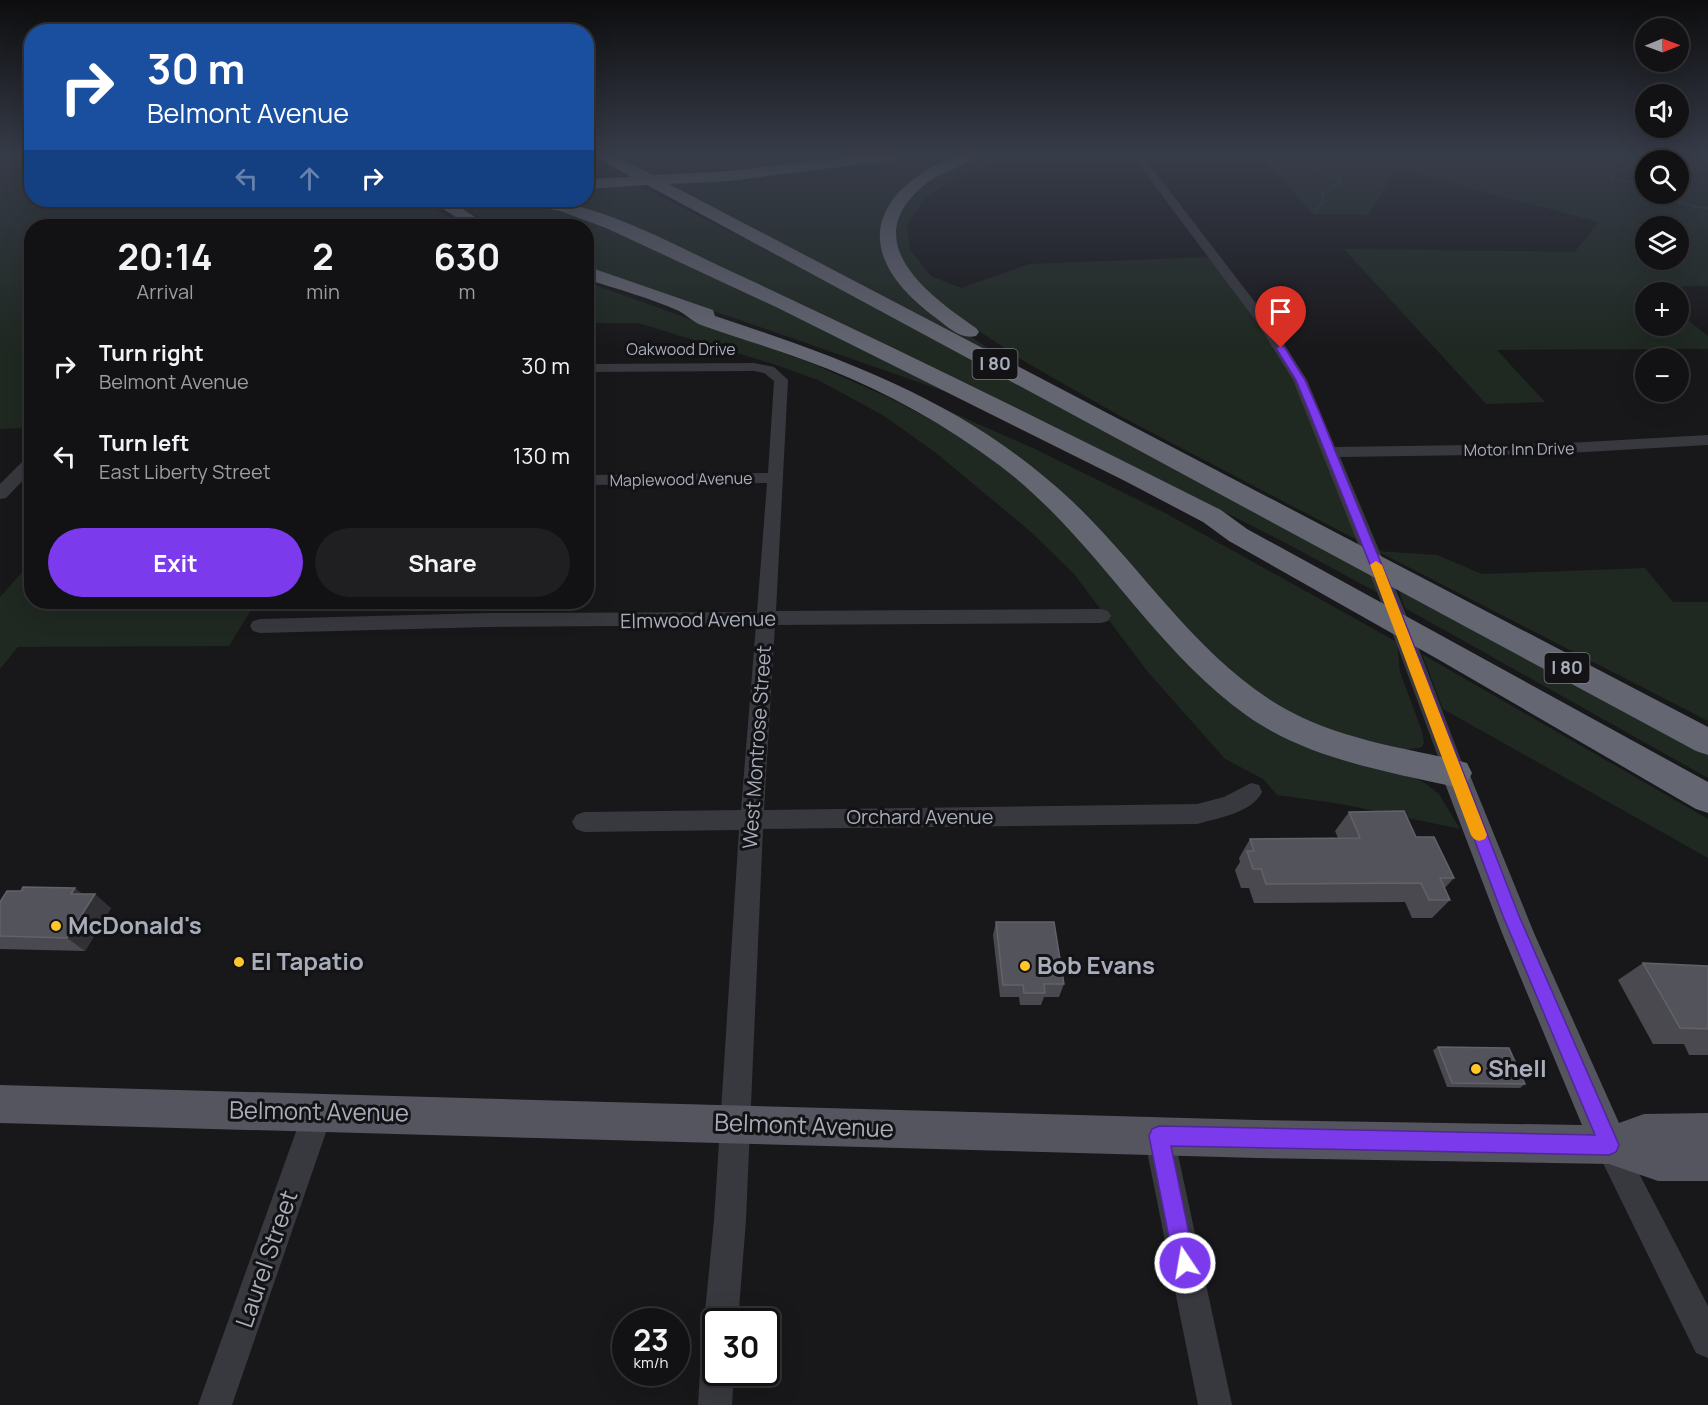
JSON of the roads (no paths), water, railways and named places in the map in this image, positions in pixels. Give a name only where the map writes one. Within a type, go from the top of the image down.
[{"type":"highway","points":[[602,221],[783,303],[1134,476],[1212,516],[1238,535]]},
{"type":"highway","name":"I 80","points":[[723,221],[1708,742]]},
{"type":"highway","points":[[889,221],[887,243],[902,275],[915,291],[946,316],[992,348],[1089,405],[1224,477],[1264,507]]},
{"type":"highway","name":"I 80","points":[[594,275],[858,367],[960,407],[1035,440],[1204,522],[1238,535],[1452,653],[1708,799]]},
{"type":"highway","points":[[687,307],[704,319],[847,370],[912,402],[1006,460],[1060,505],[1195,654],[1225,682],[1260,708],[1332,743],[1377,756],[1455,772]]},
{"type":"highway","points":[[1488,626],[1567,658],[1708,731]]},
{"type":"main road","points":[[1455,772],[1534,971],[1609,1145]]},
{"type":"main road","name":"Belmont Avenue","points":[[0,1104],[1159,1136],[1609,1145],[1658,1162],[1708,1162]]},
{"type":"main road","name":"Belmont Avenue","points":[[1609,1145],[1644,1133],[1708,1132]]},
{"type":"street","points":[[1187,221],[1276,340],[1300,380],[1389,597],[1455,772]]},
{"type":"street","name":"Oakwood Drive","points":[[594,368],[754,367],[774,372]]},
{"type":"street","name":"West Montrose Street","points":[[722,1308],[730,1220],[733,1124],[776,478],[781,385],[779,377],[774,372]]},
{"type":"street","name":"Motor Inn Drive","points":[[1330,452],[1559,449],[1708,440]]},
{"type":"street","points":[[0,494],[24,469]]},
{"type":"street","name":"Maplewood Avenue","points":[[594,480],[776,478]]},
{"type":"street","name":"Elmwood Avenue","points":[[260,626],[488,620],[1101,616]]},
{"type":"street","name":"Orchard Avenue","points":[[584,822],[752,818],[1197,814],[1230,805],[1251,792]]},
{"type":"street","name":"Laurel Street","points":[[215,1405],[318,1112]]},
{"type":"street","points":[[1159,1136],[1215,1405]]},
{"type":"street","points":[[1609,1145],[1708,1341]]},
{"type":"street","points":[[715,1405],[716,1386]]},
{"type":"place","name":"McDonald's","points":[[56,926]]},
{"type":"place","name":"El Tapatio","points":[[239,962]]},
{"type":"place","name":"Bob Evans","points":[[1025,966]]},
{"type":"place","name":"Shell","points":[[1476,1069]]}]
